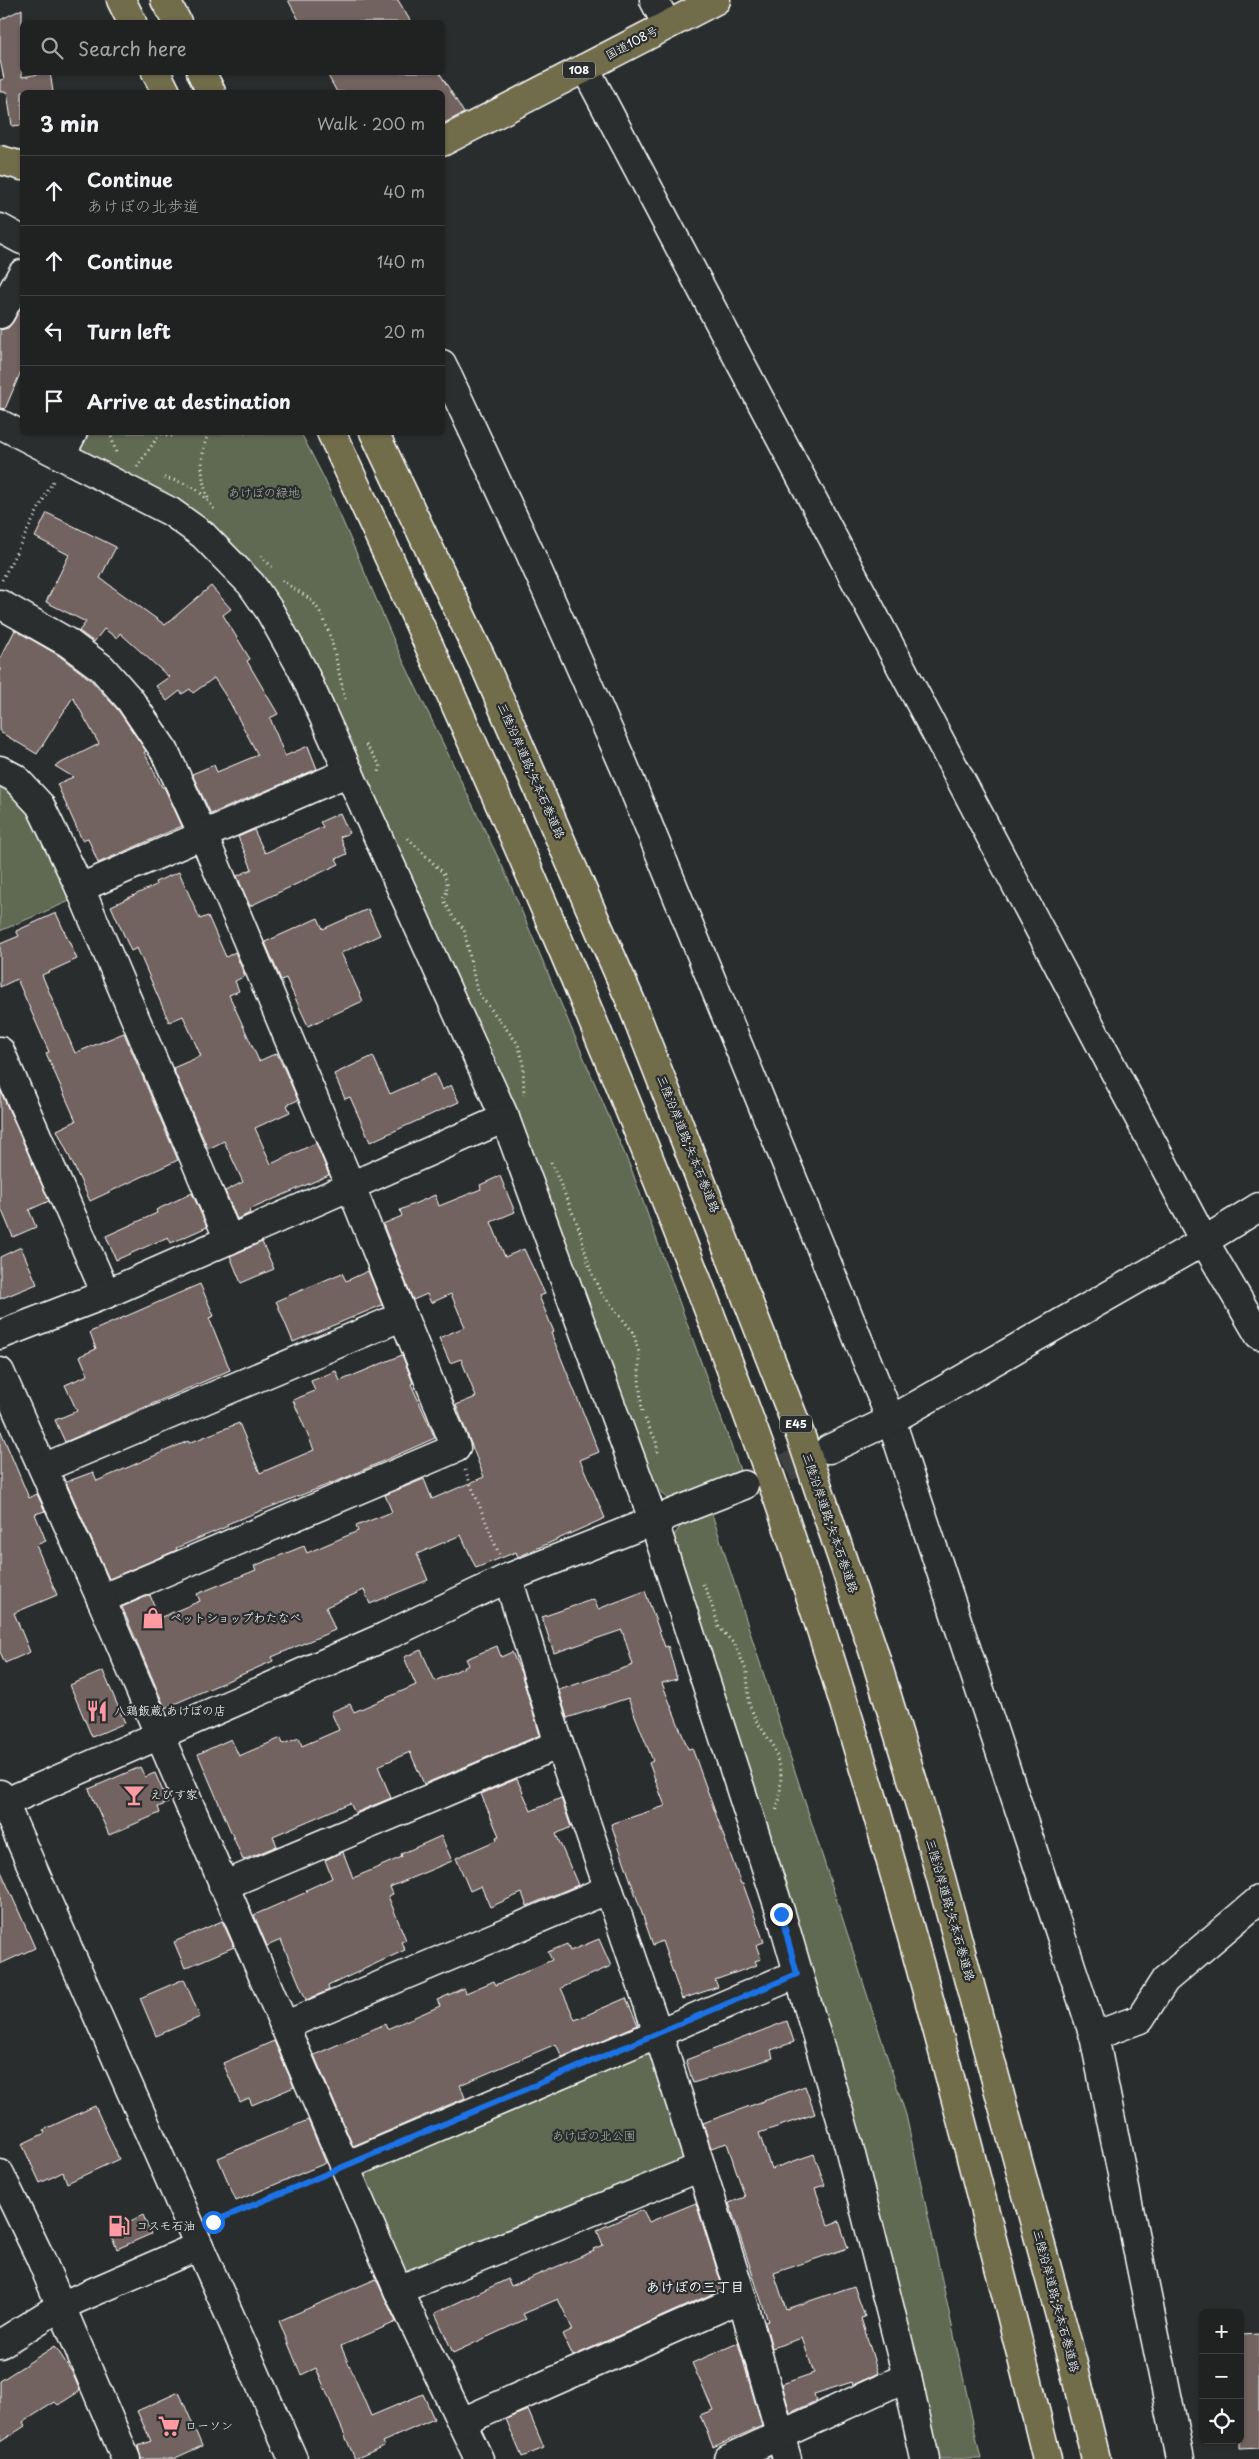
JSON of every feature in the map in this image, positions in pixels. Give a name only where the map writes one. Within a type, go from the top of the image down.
[{"type":"highway","points":[[121,0],[131,20]]},
{"type":"highway","points":[[166,0],[175,20]]},
{"type":"highway","name":"国道108号","points":[[445,140],[716,0]]},
{"type":"highway","points":[[158,75],[165,90]]},
{"type":"highway","points":[[202,75],[210,90]]},
{"type":"highway","points":[[0,160],[20,165]]},
{"type":"highway","points":[[332,435],[447,681],[594,1020],[676,1226],[765,1462],[832,1663],[888,1852],[941,2043],[1047,2459]]},
{"type":"highway","name":"三陸沿岸道路;矢本石巻道路","points":[[375,435],[484,664],[631,1002],[801,1437],[873,1650],[930,1838],[1072,2360],[1096,2459]]},
{"type":"street","points":[[654,0],[667,25]]},
{"type":"street","points":[[584,68],[1204,1241],[1259,1335]]},
{"type":"street","points":[[0,228],[20,239]]},
{"type":"street","points":[[0,314],[20,278]]},
{"type":"street","points":[[445,370],[530,553],[625,768],[891,1420],[1094,2036],[1180,2459]]},
{"type":"street","points":[[0,424],[20,433]]},
{"type":"street","points":[[23,435],[64,454],[171,512],[203,535],[251,584],[269,610],[302,669],[505,1118],[654,1522],[781,1914],[848,2143],[907,2377],[925,2459]]},
{"type":"street","points":[[0,604],[67,642],[102,668],[130,700],[166,752],[203,835],[351,1187],[456,1448],[101,1599]]},
{"type":"street","points":[[0,770],[15,778],[40,806],[80,888],[230,1240]]},
{"type":"street","points":[[80,888],[348,772]]},
{"type":"street","points":[[0,1052],[106,1294]]},
{"type":"street","points":[[0,1335],[106,1294],[505,1118]]},
{"type":"street","points":[[829,1449],[891,1420],[1204,1241],[1259,1207]]},
{"type":"street","points":[[43,1468],[403,1316]]},
{"type":"street","points":[[0,1372],[160,1735],[223,1886],[346,2166],[398,2290],[479,2459]]},
{"type":"street","points":[[292,2459],[2,1799],[160,1735],[384,1637],[508,1578],[744,1485]]},
{"type":"street","points":[[508,1578],[559,1744],[658,2033],[701,2167],[742,2298],[785,2448]]},
{"type":"street","points":[[223,1886],[559,1744]]},
{"type":"street","points":[[284,2026],[609,1889]]},
{"type":"street","points":[[1094,2036],[1140,2019],[1166,1980],[1259,1900]]},
{"type":"street","points":[[346,2166],[797,1974]]},
{"type":"street","points":[[398,2290],[701,2167]]},
{"type":"street","points":[[0,2174],[40,2257],[126,2459]]},
{"type":"street","points":[[0,2344],[61,2306],[199,2246]]},
{"type":"street","points":[[462,2422],[742,2298]]},
{"type":"street","points":[[728,2459],[785,2448],[907,2377]]},
{"type":"path","points":[[111,435],[118,460]]},
{"type":"path","points":[[136,469],[157,435]]},
{"type":"path","points":[[208,435],[204,443],[202,469],[208,499]]},
{"type":"path","points":[[0,584],[64,454]]},
{"type":"path","points":[[456,1448],[508,1578]]},
{"type":"path","points":[[213,2222],[346,2166]]},
{"type":"green space","name":"あけぼの緑地","points":[[85,435],[302,435],[325,480],[398,650],[505,872],[632,1171],[741,1473],[673,1500],[667,1499],[656,1484],[280,605],[81,455],[79,446]]},
{"type":"green space","points":[[0,783],[31,808],[72,900],[0,931]]},
{"type":"green space","points":[[711,1511],[906,2115],[981,2459],[939,2459],[925,2395],[673,1537],[682,1524]]},
{"type":"green space","name":"あけぼの北公園","points":[[658,2033],[701,2167],[398,2290],[346,2166]]},
{"type":"building","points":[[288,0],[398,0],[410,20],[299,20]]},
{"type":"building","points":[[22,9],[22,20],[20,20],[20,75],[22,77],[50,75],[53,90],[20,90],[20,125],[12,126],[7,92],[0,92],[0,80],[4,79],[0,60],[0,20]]},
{"type":"building","points":[[328,75],[441,75],[464,113],[445,122],[445,90],[336,90]]},
{"type":"building","points":[[20,310],[20,374],[5,409],[0,408],[0,330],[8,328]]},
{"type":"building","points":[[47,513],[116,547],[100,578],[165,625],[211,586],[231,609],[223,615],[250,659],[247,661],[278,714],[270,718],[285,756],[308,746],[317,769],[211,814],[192,774],[214,765],[217,772],[258,755],[229,701],[214,678],[193,693],[190,689],[182,694],[180,691],[167,701],[156,686],[169,677],[120,633],[117,638],[104,629],[94,642],[79,631],[86,622],[46,602],[69,555],[35,537]]},
{"type":"building","points":[[15,630],[58,655],[91,680],[118,710],[146,751],[144,752],[162,787],[164,787],[182,826],[98,863],[88,838],[82,840],[57,784],[73,777],[55,766],[99,744],[73,697],[37,754],[0,732],[0,659]]},
{"type":"building","points":[[340,813],[349,833],[340,837],[347,854],[336,859],[339,864],[250,906],[237,876],[252,869],[238,837],[254,830],[265,853],[323,827],[320,822]]},
{"type":"building","points":[[179,872],[200,919],[208,916],[226,957],[235,952],[245,976],[235,981],[239,991],[229,995],[259,1061],[277,1053],[298,1100],[287,1105],[290,1112],[255,1128],[271,1164],[316,1143],[329,1175],[249,1210],[250,1213],[237,1219],[225,1191],[243,1182],[224,1141],[208,1149],[173,1068],[201,1056],[183,1016],[169,1022],[137,948],[131,951],[111,906],[156,885],[155,882]]},
{"type":"building","points":[[368,909],[380,935],[341,953],[363,1001],[308,1026],[286,978],[281,980],[265,942],[318,918],[323,929]]},
{"type":"building","points":[[56,913],[77,959],[42,975],[75,1053],[124,1033],[178,1160],[90,1201],[57,1130],[76,1121],[46,1053],[49,1052],[17,979],[0,987],[0,944],[19,936],[16,931]]},
{"type":"building","points":[[373,1056],[390,1094],[435,1074],[442,1090],[451,1085],[459,1102],[370,1142],[350,1097],[345,1099],[334,1074]]},
{"type":"building","points":[[0,1090],[49,1201],[29,1210],[36,1227],[13,1237],[0,1206]]},
{"type":"building","points":[[500,1176],[515,1212],[491,1222],[505,1257],[524,1249],[545,1294],[539,1296],[554,1332],[551,1333],[599,1452],[580,1460],[605,1518],[518,1557],[516,1552],[476,1568],[461,1535],[417,1554],[428,1580],[370,1604],[364,1590],[326,1607],[335,1630],[272,1657],[273,1661],[165,1708],[122,1607],[150,1595],[159,1618],[200,1601],[197,1594],[256,1570],[254,1566],[304,1546],[307,1553],[358,1531],[356,1526],[392,1512],[385,1495],[424,1479],[432,1499],[484,1477],[456,1405],[476,1397],[461,1359],[450,1363],[439,1338],[465,1327],[451,1294],[431,1303],[427,1294],[413,1300],[383,1224],[402,1216],[400,1210],[435,1195],[439,1206],[481,1189],[480,1185]]},
{"type":"building","points":[[192,1193],[207,1227],[171,1243],[168,1237],[116,1260],[106,1236],[157,1213],[156,1210]]},
{"type":"building","points":[[262,1242],[274,1269],[241,1283],[230,1256]]},
{"type":"building","points":[[21,1247],[37,1284],[0,1299],[0,1257]]},
{"type":"building","points":[[368,1271],[382,1305],[293,1342],[276,1301],[342,1273],[346,1281]]},
{"type":"building","points":[[200,1284],[214,1316],[209,1318],[230,1370],[65,1442],[55,1420],[77,1411],[65,1385],[88,1375],[80,1356],[96,1349],[90,1332]]},
{"type":"building","points":[[402,1355],[413,1383],[411,1384],[435,1438],[345,1478],[227,1524],[228,1526],[176,1548],[177,1550],[109,1579],[66,1482],[93,1472],[97,1481],[188,1441],[189,1443],[239,1423],[260,1473],[314,1450],[293,1400],[315,1391],[311,1381],[336,1371],[340,1381]]},
{"type":"building","points":[[0,1429],[29,1498],[37,1494],[45,1511],[35,1514],[46,1541],[36,1545],[57,1595],[14,1613],[30,1652],[5,1663],[0,1652]]},
{"type":"building","points":[[645,1591],[665,1647],[668,1646],[677,1679],[662,1683],[688,1749],[692,1748],[764,1942],[756,1945],[761,1959],[755,1961],[757,1965],[715,1980],[718,1987],[682,1999],[662,1941],[653,1945],[611,1824],[665,1806],[649,1763],[653,1761],[628,1698],[567,1718],[559,1690],[633,1665],[622,1630],[554,1653],[542,1617],[594,1599],[598,1609]]},
{"type":"building","points":[[497,1646],[501,1657],[512,1652],[521,1673],[540,1735],[424,1784],[410,1752],[378,1766],[391,1798],[355,1813],[350,1803],[273,1836],[277,1846],[243,1860],[198,1754],[231,1739],[239,1756],[281,1738],[283,1744],[299,1738],[302,1746],[339,1730],[331,1712],[350,1704],[354,1712],[416,1685],[404,1657],[421,1650],[435,1681],[469,1665],[466,1659]]},
{"type":"building","points":[[103,1671],[125,1723],[92,1737],[70,1685]]},
{"type":"building","points":[[140,1767],[145,1777],[155,1773],[168,1803],[158,1807],[160,1813],[109,1835],[89,1789]]},
{"type":"building","points":[[517,1779],[531,1811],[561,1798],[571,1827],[556,1834],[578,1885],[527,1906],[522,1893],[490,1907],[481,1886],[470,1891],[456,1858],[497,1840],[496,1837],[499,1836],[481,1794]]},
{"type":"building","points":[[441,1836],[452,1861],[390,1887],[393,1894],[388,1896],[406,1940],[401,1942],[405,1950],[328,1986],[329,1990],[306,2000],[281,1940],[267,1946],[254,1915],[307,1892],[306,1890],[332,1878],[325,1860],[343,1852],[353,1878],[402,1857],[401,1854]]},
{"type":"building","points":[[0,1869],[35,1948],[0,1964]]},
{"type":"building","points":[[222,1921],[234,1947],[185,1968],[174,1942]]},
{"type":"building","points":[[599,1939],[611,1966],[561,1988],[575,2020],[626,1998],[638,2025],[562,2057],[556,2044],[537,2052],[460,2085],[465,2098],[353,2146],[314,2055],[385,2024],[387,2029],[440,2006],[437,2000],[464,1988],[466,1993],[494,1981],[496,1985],[552,1960],[548,1952],[567,1944],[570,1951]]},
{"type":"building","points":[[184,1979],[200,2017],[156,2036],[140,1998]]},
{"type":"building","points":[[787,2021],[794,2042],[771,2050],[773,2058],[693,2083],[686,2060]]},
{"type":"building","points":[[274,2041],[294,2087],[252,2105],[249,2098],[240,2102],[223,2063]]},
{"type":"building","points":[[805,2086],[815,2114],[759,2133],[771,2169],[814,2154],[825,2185],[815,2188],[828,2225],[839,2221],[848,2248],[774,2273],[786,2309],[854,2286],[865,2317],[861,2318],[878,2373],[853,2385],[852,2382],[814,2394],[816,2401],[790,2413],[782,2384],[814,2373],[802,2338],[772,2348],[765,2322],[768,2321],[729,2203],[745,2197],[727,2143],[711,2148],[703,2123]]},
{"type":"building","points":[[95,2106],[119,2159],[67,2183],[63,2172],[40,2183],[22,2144],[45,2133],[43,2130]]},
{"type":"building","points":[[308,2120],[326,2163],[236,2201],[218,2158]]},
{"type":"building","points":[[696,2203],[723,2289],[573,2356],[563,2335],[573,2330],[558,2299],[523,2314],[526,2319],[453,2353],[435,2313],[508,2279],[511,2286],[594,2251],[593,2249],[603,2245],[597,2230],[643,2210],[649,2222]]},
{"type":"building","points":[[143,2215],[151,2234],[117,2249],[109,2231]]},
{"type":"building","points":[[376,2279],[396,2322],[341,2346],[371,2416],[423,2394],[434,2419],[382,2442],[384,2446],[355,2459],[316,2368],[301,2375],[279,2321]]},
{"type":"building","points":[[1259,2334],[1259,2448],[1240,2449],[1240,2444],[1244,2444],[1244,2335]]},
{"type":"building","points":[[738,2343],[762,2426],[713,2447],[700,2415],[713,2410],[692,2363]]},
{"type":"building","points":[[55,2346],[72,2372],[80,2391],[58,2405],[55,2402],[23,2422],[25,2426],[0,2442],[0,2381]]},
{"type":"building","name":"ローソン","points":[[179,2392],[202,2446],[173,2459],[141,2459],[138,2446],[151,2441],[137,2411]]},
{"type":"building","points":[[528,2410],[544,2448],[522,2457],[506,2419]]},
{"type":"tunnel","points":[[747,1484],[829,1449]]},
{"type":"place","name":"ペットショップわたなべ","points":[[153,1618]]},
{"type":"place","name":"八鶏飯蔵 あけぼの店","points":[[97,1711]]},
{"type":"place","name":"えびす家","points":[[134,1795]]},
{"type":"place","name":"コスモ石油","points":[[119,2226]]},
{"type":"place","name":"ローソン","points":[[169,2426]]},
{"type":"district","name":"あけぼの三丁目","points":[[695,2287]]},
{"type":"route","points":[[213,2222],[797,1974],[781,1914]]}]
